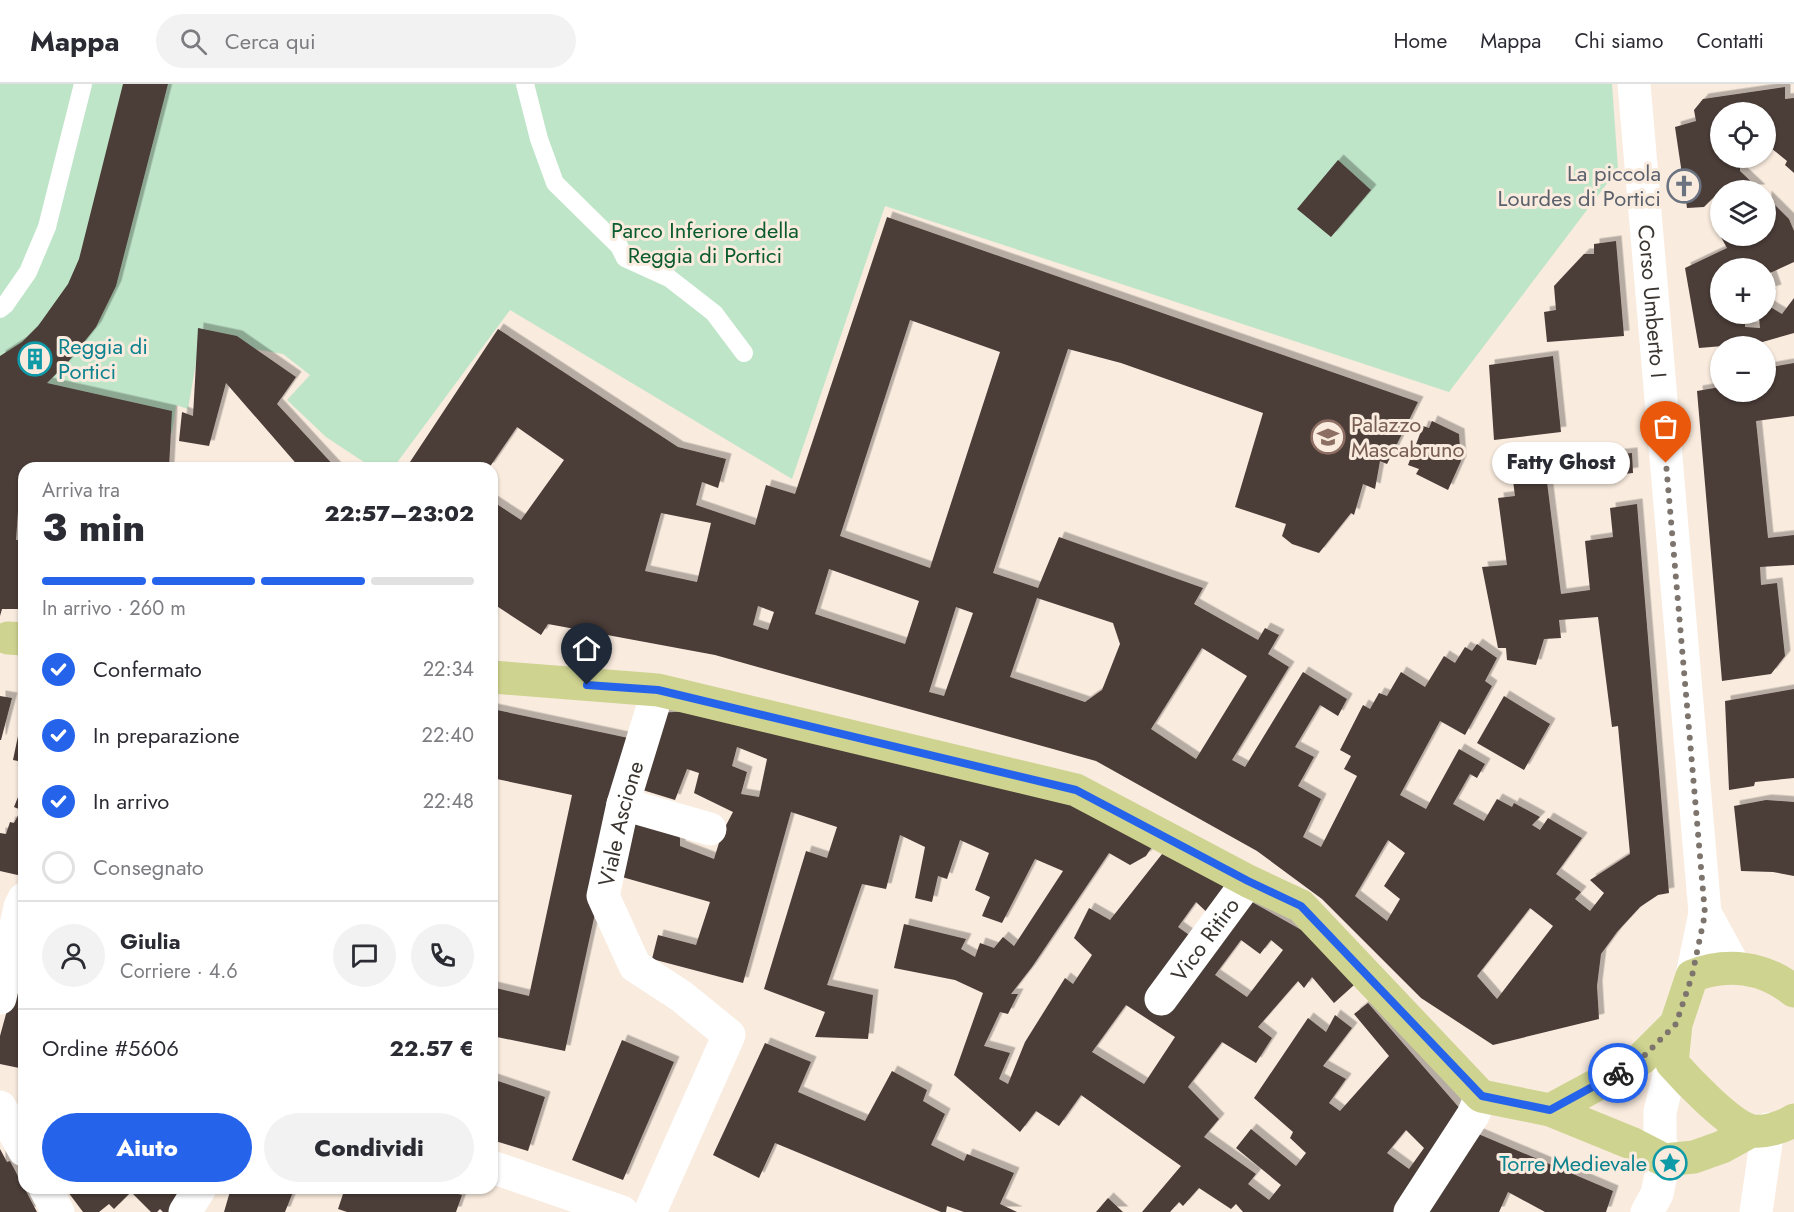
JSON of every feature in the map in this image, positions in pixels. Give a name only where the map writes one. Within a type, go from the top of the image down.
[{"type":"main road","points":[[498,677],[658,690],[1076,790],[1248,881],[1301,906],[1482,1096],[1550,1110],[1631,1143],[1664,1160],[1694,1157],[1771,1127]]},
{"type":"main road","points":[[1771,1127],[1725,1115],[1683,1075],[1672,1063],[1676,1024],[1692,976],[1709,969],[1749,968],[1781,980],[1794,991]]},
{"type":"main road","points":[[1550,1110],[1615,1076],[1642,1058],[1676,1024]]},
{"type":"street","name":"Corso Umberto I","points":[[1634,84],[1705,914],[1692,976]]},
{"type":"street","name":"Viale Ascione","points":[[650,1212],[729,1035],[681,996],[635,966],[603,896],[623,804],[658,690]]},
{"type":"street","points":[[623,804],[710,829]]},
{"type":"street","name":"Vico Ritiro","points":[[1161,999],[1248,881]]},
{"type":"street","name":"Corso Umberto I","points":[[1705,914],[1735,969]]},
{"type":"street","points":[[0,998],[18,916]]},
{"type":"street","points":[[1647,1212],[1657,1194],[1664,1160],[1660,1139],[1660,1112],[1672,1063]]},
{"type":"street","points":[[1410,1212],[1473,1115],[1482,1096]]},
{"type":"street","points":[[0,1107],[18,1139]]},
{"type":"street","points":[[1756,1212],[1771,1127]]},
{"type":"street","points":[[498,1169],[622,1212]]},
{"type":"street","points":[[48,1194],[58,1212]]},
{"type":"street","points":[[185,1212],[196,1194]]},
{"type":"lane","points":[[0,309],[28,272],[47,227],[83,84]]},
{"type":"lane","points":[[525,84],[539,139],[555,183],[619,246],[625,258],[669,278],[714,313],[744,353]]},
{"type":"green space","name":"Parco Inferiore della Reggia di Portici","points":[[0,84],[1612,84],[1618,169],[1449,392],[885,206],[792,479],[510,310],[397,462],[364,462],[326,437],[287,400],[310,375],[283,354],[200,340],[188,409],[176,405],[172,433],[6,423],[0,462]]},
{"type":"building","name":"Reggia di Portici","points":[[123,84],[168,84],[116,286],[96,327],[68,362],[47,383],[172,411],[169,462],[18,462],[16,540],[18,540],[18,609],[2,609],[0,616],[0,356],[22,342],[38,326],[68,284],[79,259]]},
{"type":"building","points":[[1785,87],[1785,99],[1794,98],[1794,173],[1785,165],[1787,161],[1776,152],[1776,102],[1710,102],[1710,168],[1740,168],[1740,171],[1749,180],[1710,180],[1710,201],[1704,207],[1687,208],[1675,127],[1696,121],[1694,110],[1703,99]]},
{"type":"building","points":[[1338,160],[1371,190],[1331,237],[1297,209]]},
{"type":"building","points":[[1776,206],[1789,219],[1794,231],[1794,262],[1776,270],[1776,258],[1710,258],[1710,324],[1745,324],[1745,327],[1760,328],[1760,324],[1776,324],[1776,310],[1782,314],[1794,298],[1794,333],[1776,338],[1776,336],[1710,336],[1710,347],[1699,348],[1685,268],[1727,248],[1726,246],[1776,246]]},
{"type":"building","points":[[887,217],[1418,402],[1387,464],[1380,461],[1375,489],[1363,484],[1354,515],[1351,513],[1319,553],[1292,544],[1282,536],[1286,524],[1235,507],[1263,413],[1121,363],[1068,349],[993,573],[1038,588],[1059,537],[1203,588],[1194,604],[1258,640],[1265,628],[1279,635],[1268,654],[1289,667],[1232,760],[1245,767],[1303,672],[1347,699],[1338,716],[1320,705],[1295,747],[1314,757],[1298,786],[1321,799],[1303,837],[1321,847],[1357,776],[1344,769],[1351,756],[1340,750],[1363,705],[1370,709],[1379,693],[1387,696],[1401,672],[1425,687],[1444,656],[1455,663],[1465,647],[1472,651],[1477,644],[1497,658],[1485,681],[1492,686],[1465,735],[1440,721],[1400,795],[1426,809],[1459,749],[1485,764],[1477,778],[1470,774],[1453,804],[1484,821],[1497,799],[1512,807],[1514,803],[1540,817],[1532,825],[1540,830],[1548,818],[1582,838],[1556,874],[1581,892],[1575,899],[1590,911],[1604,893],[1590,880],[1630,854],[1618,726],[1612,727],[1598,617],[1559,620],[1561,638],[1544,639],[1536,665],[1507,660],[1506,648],[1498,648],[1482,567],[1507,565],[1498,498],[1515,496],[1511,465],[1632,453],[1633,473],[1547,482],[1561,594],[1590,590],[1585,541],[1613,537],[1610,508],[1637,504],[1669,893],[1658,895],[1640,907],[1601,954],[1597,986],[1599,1019],[1493,1045],[1421,998],[1322,899],[1257,851],[1096,761],[715,655],[548,624],[541,635],[498,607],[498,505],[521,520],[564,460],[517,427],[493,462],[410,462],[498,329],[678,447],[726,459],[718,488],[702,482],[696,505],[755,525],[766,485],[795,494]],"holes":[[[910,320],[1000,352],[930,568],[840,536]],[[661,513],[711,523],[697,582],[645,571]],[[829,569],[919,601],[905,644],[815,614]],[[1037,598],[1113,623],[1120,644],[1102,690],[1085,702],[1010,677]],[[758,606],[774,612],[768,630],[753,625]],[[956,607],[973,613],[944,696],[929,692]],[[1202,648],[1247,676],[1196,759],[1151,729]],[[1388,840],[1405,853],[1384,886],[1400,899],[1387,921],[1355,896]],[[1530,908],[1553,926],[1497,999],[1477,976]]]},
{"type":"building","points":[[1616,241],[1624,336],[1547,342],[1544,312],[1556,310],[1554,286],[1584,254],[1594,254],[1594,244]]},
{"type":"building","points":[[198,328],[237,336],[296,377],[277,404],[330,462],[295,462],[226,383],[209,446],[179,441],[182,412],[193,416]]},
{"type":"building","points":[[1553,356],[1561,432],[1494,440],[1489,365]]},
{"type":"building","points":[[1794,363],[1794,416],[1756,421],[1768,538],[1794,535],[1794,565],[1760,567],[1761,585],[1777,583],[1785,656],[1771,674],[1722,681],[1697,391],[1710,389],[1710,402],[1776,402],[1776,366]]},
{"type":"building","points":[[1432,421],[1459,434],[1461,461],[1448,490],[1416,474],[1419,469],[1408,465],[1423,426],[1429,428]]},
{"type":"building","points":[[1794,689],[1794,778],[1755,782],[1754,786],[1729,790],[1725,701]]},
{"type":"building","points":[[0,696],[12,698],[1,740],[0,740]]},
{"type":"building","points":[[1504,696],[1550,724],[1524,770],[1477,743]]},
{"type":"building","points":[[498,710],[633,739],[565,1051],[498,1037],[498,988],[529,996],[572,795],[498,779]]},
{"type":"building","points":[[718,710],[1101,813],[1155,842],[1146,856],[1130,865],[1109,853],[1032,967],[1011,994],[1018,994],[1008,1014],[1000,1012],[984,1046],[1010,1053],[999,1079],[1008,1084],[1025,1042],[1065,978],[1073,984],[1092,955],[1074,938],[1089,908],[1110,920],[1166,849],[1232,887],[1213,918],[1196,902],[1178,927],[1192,937],[1252,902],[1305,932],[1354,985],[1334,1003],[1312,977],[1304,988],[1298,981],[1258,1027],[1272,1038],[1256,1063],[1222,1042],[1188,1087],[1219,1119],[1204,1137],[1256,1174],[1248,1184],[1269,1200],[1281,1185],[1236,1148],[1251,1129],[1296,1166],[1306,1153],[1290,1138],[1293,1132],[1254,1098],[1308,1018],[1326,1032],[1335,1015],[1352,1028],[1323,1066],[1346,1079],[1329,1103],[1340,1111],[1389,1056],[1354,1014],[1368,1003],[1462,1111],[1397,1212],[1243,1212],[1236,1204],[1231,1209],[1199,1188],[1183,1206],[1179,1202],[1170,1212],[1142,1212],[1181,1166],[1081,1095],[1059,1126],[1036,1111],[1020,1132],[954,1075],[983,993],[955,980],[894,968],[904,924],[966,939],[961,949],[975,957],[980,943],[994,948],[1003,937],[1014,946],[1063,871],[1035,859],[1002,923],[982,916],[990,897],[975,890],[989,853],[960,840],[947,879],[938,876],[932,902],[915,898],[925,847],[900,835],[886,889],[862,884],[827,985],[873,995],[868,1039],[815,1037],[825,1012],[764,989],[806,851],[827,858],[837,827],[791,812],[743,983],[652,959],[658,935],[696,945],[710,902],[615,875],[627,823],[672,827],[680,838],[680,846],[714,859],[722,833],[733,812],[694,793],[699,773],[687,769],[675,800],[633,787],[653,713]],"holes":[[[737,747],[767,759],[759,797],[741,794],[747,772],[732,766]],[[1241,940],[1260,954],[1271,940],[1283,950],[1247,997],[1215,975]],[[1126,1005],[1175,1037],[1144,1084],[1092,1052]],[[1406,1130],[1424,1148],[1409,1169],[1387,1153]]]},
{"type":"building","points":[[18,736],[18,761],[13,760]]},
{"type":"building","points":[[18,797],[18,809],[14,807]]},
{"type":"building","points":[[1766,800],[1794,802],[1794,876],[1773,872],[1741,871],[1734,806]]},
{"type":"building","points":[[18,816],[18,875],[0,871],[0,833],[6,834],[10,822],[14,823]]},
{"type":"building","points":[[18,970],[18,1068],[0,1064],[0,1036]]},
{"type":"building","points":[[622,1040],[674,1062],[623,1180],[572,1160]]},
{"type":"building","points":[[765,1043],[811,1062],[798,1092],[865,1121],[892,1071],[927,1090],[923,1101],[945,1114],[931,1145],[964,1161],[967,1154],[1014,1173],[1000,1204],[1017,1212],[964,1212],[947,1206],[946,1212],[941,1212],[775,1143],[759,1178],[713,1155]]},
{"type":"building","points":[[498,1081],[545,1097],[528,1151],[498,1142]]},
{"type":"building","points":[[1476,1133],[1613,1191],[1606,1212],[1545,1212],[1508,1192],[1499,1212],[1425,1212]]},
{"type":"building","points":[[0,1149],[18,1176],[18,1194],[27,1194],[37,1212],[0,1212]]},
{"type":"building","points":[[70,1194],[129,1194],[114,1209],[109,1204],[99,1212],[83,1212]]},
{"type":"building","points":[[133,1194],[190,1194],[178,1212],[163,1212],[160,1209],[157,1212],[151,1212]]},
{"type":"building","points":[[229,1194],[292,1194],[285,1212],[224,1212]]},
{"type":"building","points":[[343,1194],[462,1195],[456,1212],[347,1212],[338,1209]]},
{"type":"building","points":[[1108,1198],[1123,1212],[1096,1212]]},
{"type":"way so far","points":[[1618,1073],[1642,1058],[1676,1024],[1692,976],[1705,914],[1666,463]]},
{"type":"place","name":"La piccola Lourdes di Portici","points":[[1684,186]]},
{"type":"place","name":"Reggia di Portici","points":[[35,359]]},
{"type":"place","name":"Palazzo Mascabruno","points":[[1328,437]]},
{"type":"place","name":"Fatty Ghost","points":[[1666,463]]},
{"type":"place","name":"Torre Medievale","points":[[1670,1163]]},
{"type":"route","points":[[587,685],[658,690],[1076,790],[1248,881],[1301,906],[1482,1096],[1550,1110],[1618,1073]]}]
